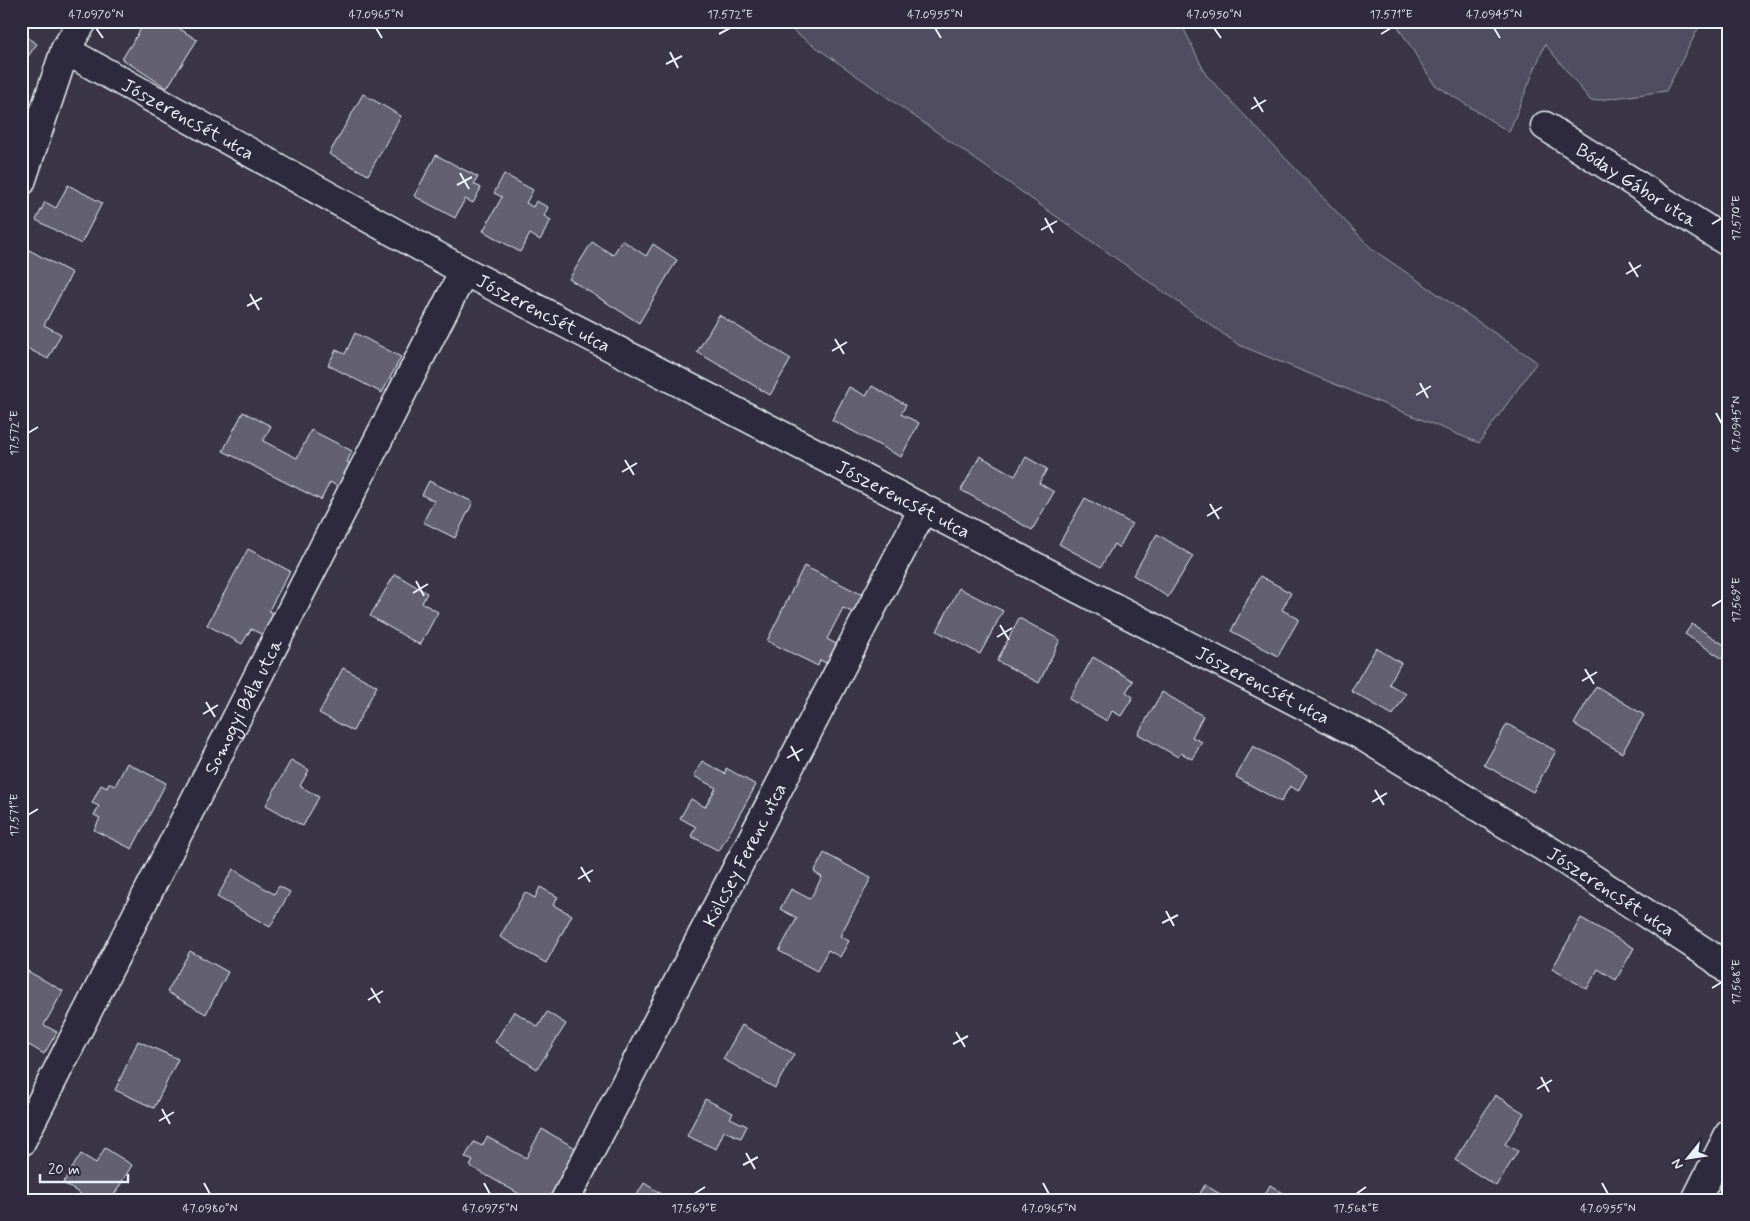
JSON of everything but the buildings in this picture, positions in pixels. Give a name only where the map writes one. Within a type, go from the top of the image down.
[{"type":"street","points":[[22,181],[65,50],[83,21]]},
{"type":"street","name":"Jószerencsét utca","points":[[65,50],[464,271],[1359,734],[1563,859],[1714,958],[1729,971]]},
{"type":"street","name":"Bóday Gábor utca","points":[[1545,126],[1729,243]]},
{"type":"street","name":"Somogyi Béla utca","points":[[21,1142],[464,271]]},
{"type":"street","name":"Kölcsey Ferenc utca","points":[[565,1200],[923,509]]},
{"type":"street","points":[[1696,1200],[1729,1134]]},
{"type":"shaded area","points":[[779,21],[1180,21],[1206,75],[1372,249],[1537,362],[1479,443],[1239,345]]},
{"type":"shaded area","points":[[1397,21],[1702,21],[1666,91],[1591,101],[1545,44],[1509,132],[1434,84],[1397,25]]}]
